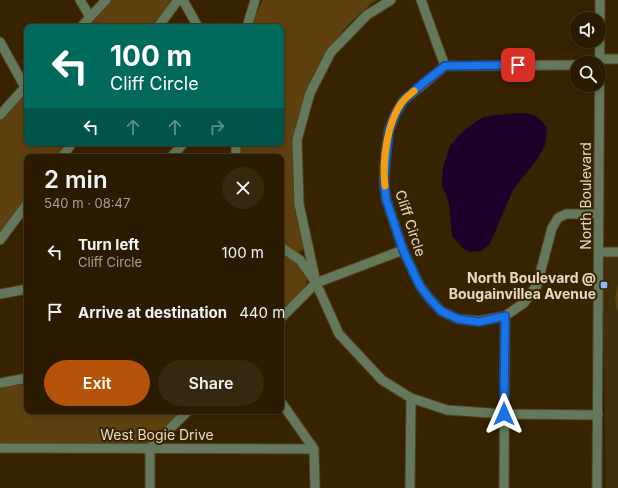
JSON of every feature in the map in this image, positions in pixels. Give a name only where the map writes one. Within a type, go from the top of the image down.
[{"type":"street","points":[[80,0],[90,17]]},
{"type":"street","points":[[84,24],[106,0]]},
{"type":"street","points":[[160,24],[178,0]]},
{"type":"street","points":[[183,0],[196,24]]},
{"type":"street","points":[[249,24],[255,0]]},
{"type":"street","points":[[316,283],[299,204],[297,140],[310,93],[330,52],[367,15],[391,0]]},
{"type":"street","points":[[421,0],[445,66],[570,65]]},
{"type":"street","name":"North Boulevard","points":[[600,0],[600,56]]},
{"type":"street","points":[[0,42],[24,83]]},
{"type":"street","points":[[606,62],[618,59]]},
{"type":"street","name":"Cliff Circle","points":[[445,66],[403,101],[395,115],[389,130],[384,181],[386,199],[403,250],[420,286],[441,311],[458,319],[479,322],[505,316],[524,303],[537,285],[552,228],[558,218],[566,214],[599,214]]},
{"type":"street","points":[[0,115],[24,88]]},
{"type":"street","name":"North Boulevard","points":[[597,488],[600,92]]},
{"type":"street","points":[[174,154],[181,146]]},
{"type":"street","points":[[0,240],[24,208]]},
{"type":"street","points":[[284,249],[300,260],[316,283],[340,334],[382,380],[411,398],[446,410],[504,414],[598,415]]},
{"type":"street","points":[[284,315],[316,283],[403,250]]},
{"type":"street","points":[[599,252],[618,252]]},
{"type":"street","points":[[0,294],[24,290]]},
{"type":"street","points":[[504,488],[505,316]]},
{"type":"street","points":[[0,383],[24,379]]},
{"type":"street","points":[[410,488],[411,398]]},
{"type":"street","points":[[284,406],[314,449],[315,488]]},
{"type":"street","points":[[150,488],[150,448],[185,414]]},
{"type":"street","name":"West Bogie Drive","points":[[0,448],[314,449]]},
{"type":"shaded area","points":[[111,0],[175,0],[158,24],[89,24]]},
{"type":"shaded area","points":[[263,0],[378,0],[372,3],[349,24],[322,58],[314,76],[298,123],[304,249],[296,253],[284,246],[284,154],[240,154],[239,146],[284,146],[284,24],[252,24]]},
{"type":"shaded area","points":[[24,93],[24,146],[67,146],[60,154],[24,154],[24,202],[0,234],[0,119]]},
{"type":"shaded area","points":[[523,113],[534,115],[540,119],[547,128],[545,145],[538,158],[513,190],[490,244],[481,251],[470,252],[463,248],[452,236],[449,203],[442,185],[443,167],[450,146],[460,134],[483,117]]},
{"type":"shaded area","points":[[284,254],[306,275],[304,288],[284,310]]},
{"type":"shaded area","points":[[606,254],[618,254],[618,488],[606,488],[603,258]]},
{"type":"shaded area","points":[[618,283],[618,313],[615,298]]},
{"type":"shaded area","points":[[24,382],[24,414],[180,414],[150,444],[0,445],[0,386]]},
{"type":"slow traffic","points":[[385,186],[384,181],[389,130],[403,101],[414,91]]},
{"type":"place","name":"North Boulevard @ Bougainvillea Avenue","points":[[604,285]]},
{"type":"route","points":[[504,414],[505,316],[479,322],[458,319],[441,311],[429,298],[420,286],[403,250],[386,199],[384,181],[389,130],[403,101],[422,84],[445,66],[518,65]]}]
